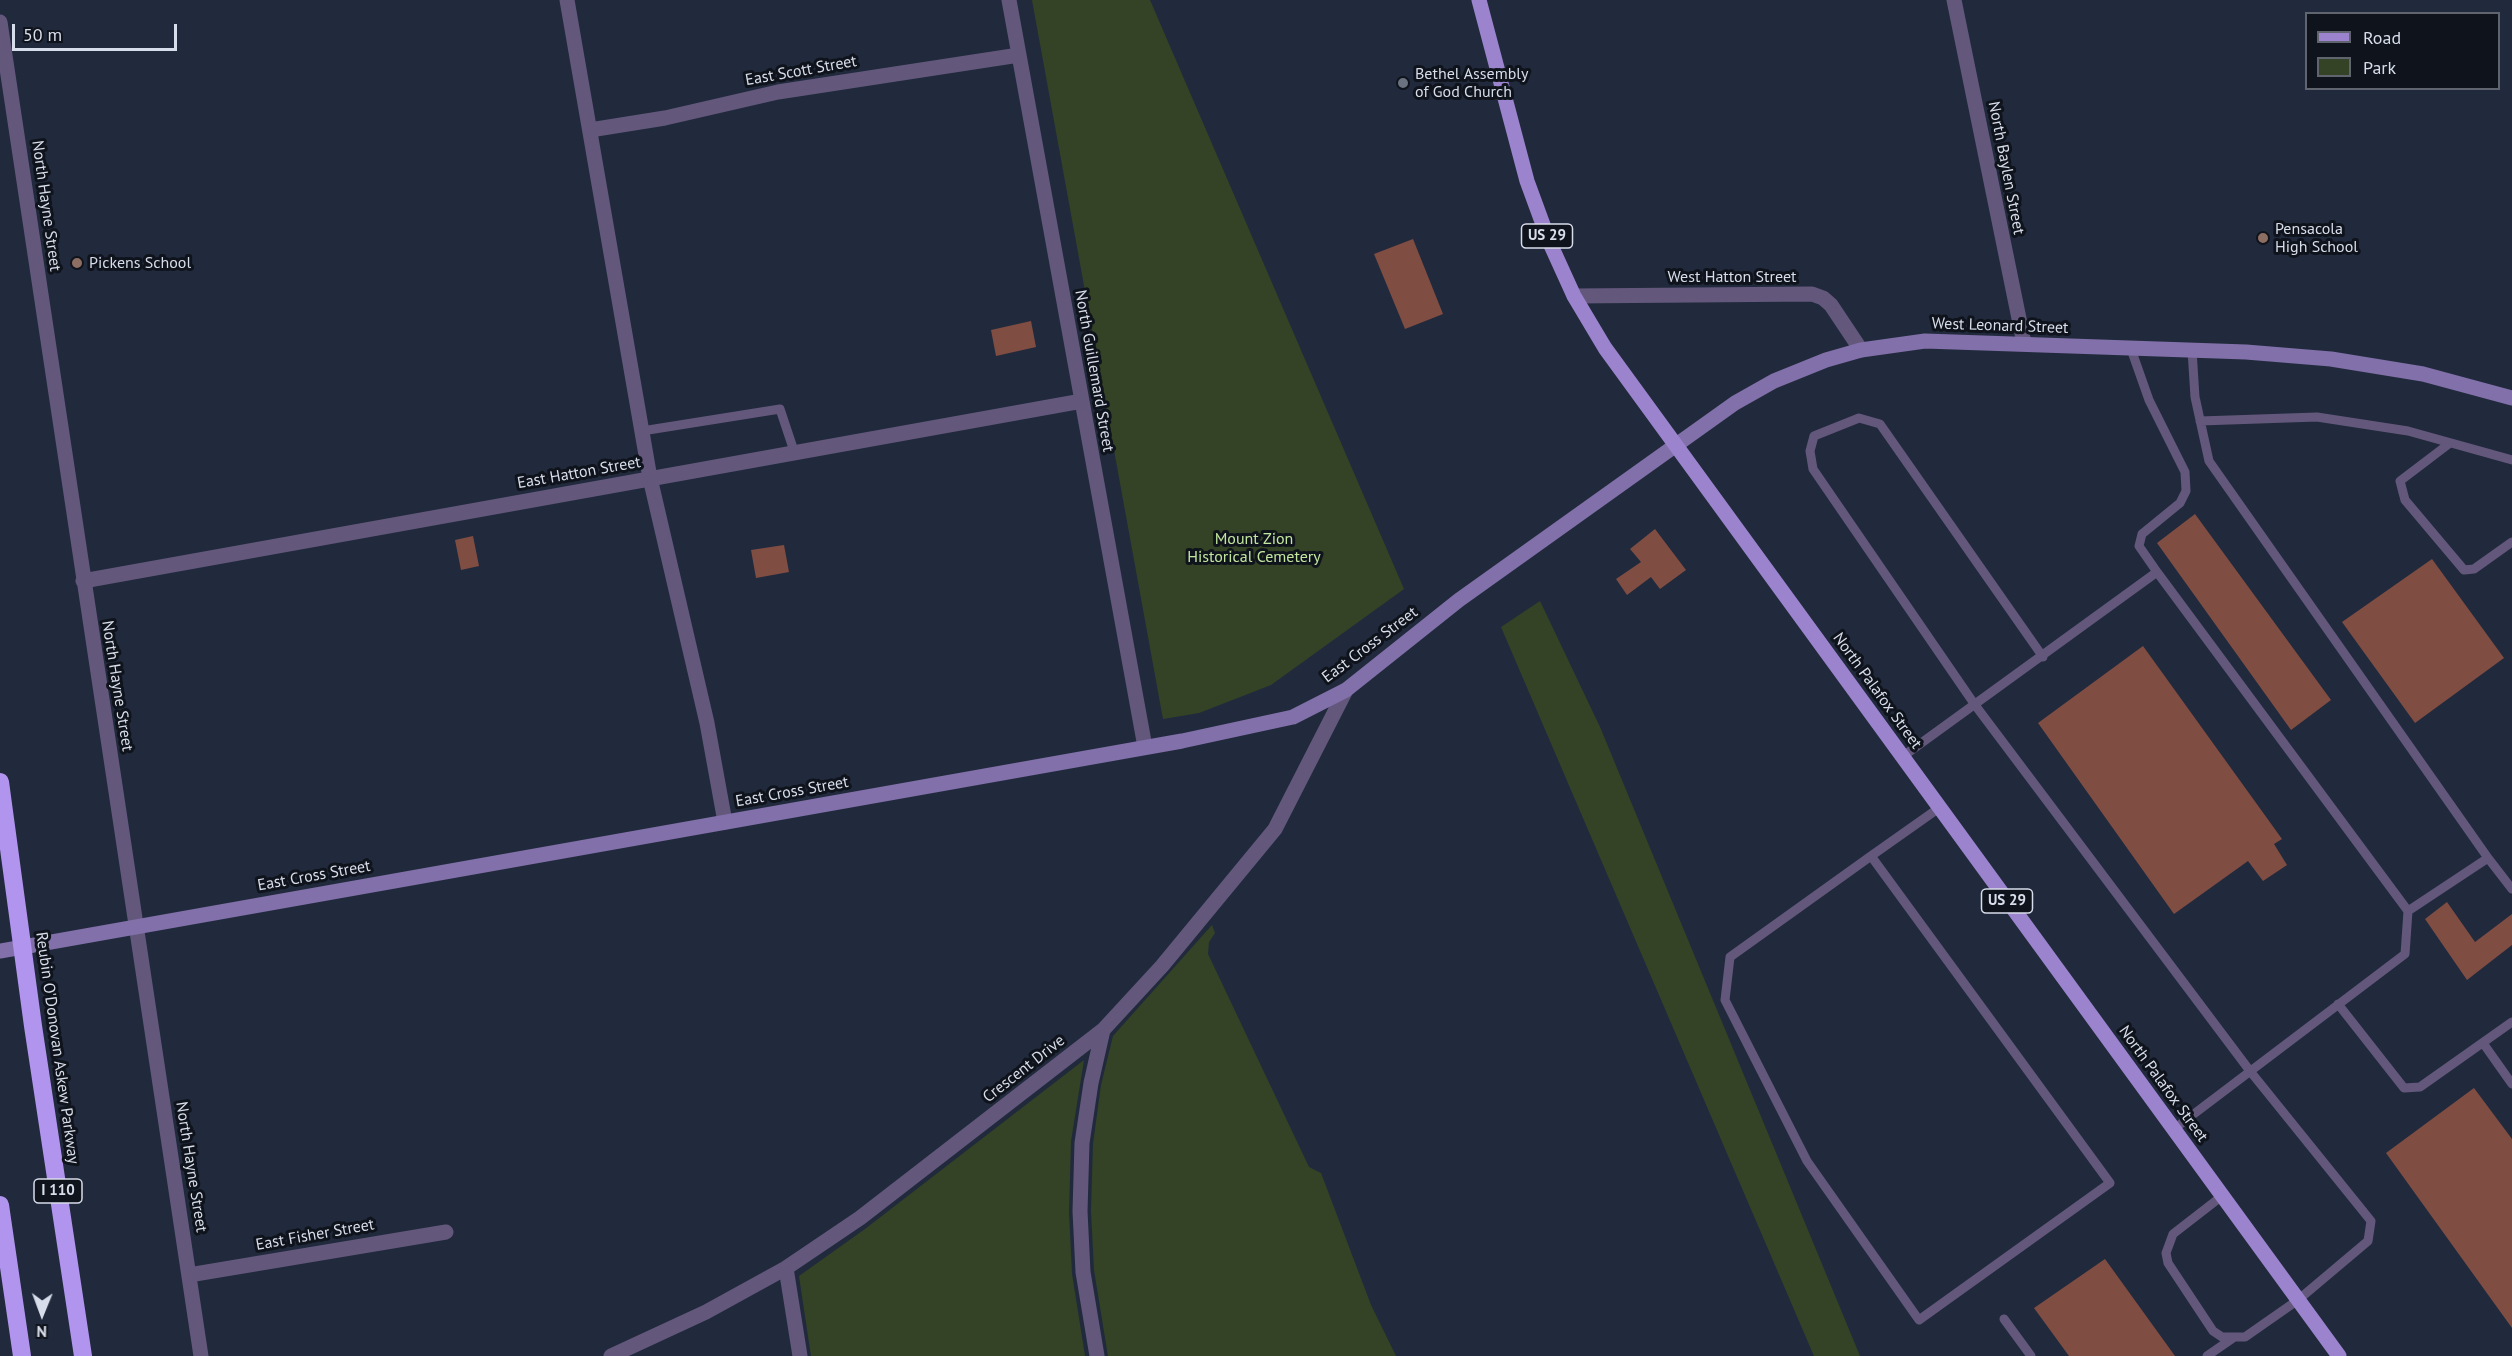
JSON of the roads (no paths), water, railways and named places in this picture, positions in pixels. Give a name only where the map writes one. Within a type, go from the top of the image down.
[{"type":"highway","name":"Reubin O'Donovan Askew Parkway","points":[[0,782],[33,1026],[83,1356]]},
{"type":"highway","points":[[0,1205],[21,1356]]},
{"type":"main road","name":"North Palafox Street","points":[[1479,0],[1527,181],[1549,241],[1574,296],[1605,348],[2339,1356]]},
{"type":"street","points":[[567,0],[651,478],[700,690],[725,822]]},
{"type":"street","name":"North Guillemard Street","points":[[1009,0],[1145,747]]},
{"type":"street","name":"North Baylen Street","points":[[1954,0],[2024,344]]},
{"type":"street","name":"North Hayne Street","points":[[0,22],[201,1356]]},
{"type":"street","name":"East Scott Street","points":[[590,130],[665,118],[778,92],[1019,55]]},
{"type":"street","name":"West Hatton Street","points":[[1574,296],[1812,294],[1831,304],[1861,351]]},
{"type":"street","name":"West Leonard Street","points":[[1539,543],[1735,403],[1774,381],[1826,360],[1861,351],[1925,341],[2192,350],[2331,359],[2423,374],[2512,398]]},
{"type":"street","name":"East Hatton Street","points":[[83,581],[794,451],[1082,401]]},
{"type":"street","name":"East Cross Street","points":[[0,951],[1145,747],[1293,717],[1346,690],[1448,609],[1539,543]]},
{"type":"street","name":"Crescent Drive","points":[[611,1356],[706,1312],[786,1268],[860,1218],[1103,1030],[1162,966],[1275,829],[1346,690]]},
{"type":"street","points":[[1097,1356],[1083,1272],[1080,1211],[1082,1143],[1091,1083],[1103,1030]]},
{"type":"street","name":"East Fisher Street","points":[[189,1275],[446,1232]]},
{"type":"street","points":[[786,1268],[800,1356]]},
{"type":"lane","points":[[2131,349],[2149,400],[2185,472],[2186,491],[2180,503],[2142,534],[2139,546],[2408,911],[2404,954],[2174,1129]]},
{"type":"lane","points":[[2192,350],[2195,397],[2209,460],[2488,858],[2511,886]]},
{"type":"lane","points":[[642,431],[780,408],[794,451]]},
{"type":"lane","points":[[2200,421],[2318,417],[2408,431],[2512,460]]},
{"type":"lane","points":[[2043,657],[1880,424],[1859,418],[1814,436],[1810,451],[1813,469],[1975,705],[2250,1071],[2371,1221],[2368,1241],[2298,1300],[2245,1337],[2222,1337],[2213,1331],[2168,1263],[2166,1253],[2173,1234],[2222,1196]]},
{"type":"lane","points":[[2450,443],[2400,481],[2404,500],[2464,570],[2474,569],[2512,542]]},
{"type":"lane","points":[[1902,757],[2043,657],[2157,572]]},
{"type":"lane","points":[[1871,856],[2110,1183],[1919,1320],[1807,1161],[1725,1000],[1730,957],[1871,856],[1940,808]]},
{"type":"lane","points":[[2408,911],[2488,858]]},
{"type":"lane","points":[[2338,1004],[2404,1088],[2420,1087],[2512,1022]]},
{"type":"lane","points":[[2483,1043],[2512,1084]]},
{"type":"lane","points":[[2004,1319],[2031,1356]]},
{"type":"lane","points":[[2207,1356],[2233,1338]]},
{"type":"place","name":"Bethel Assembly of God Church","points":[[1403,83]]},
{"type":"place","name":"Pensacola High School","points":[[2263,238]]},
{"type":"place","name":"Pickens School","points":[[77,263]]},
{"type":"park label","name":"Mount Zion Historical Cemetery","points":[[1254,548]]}]
